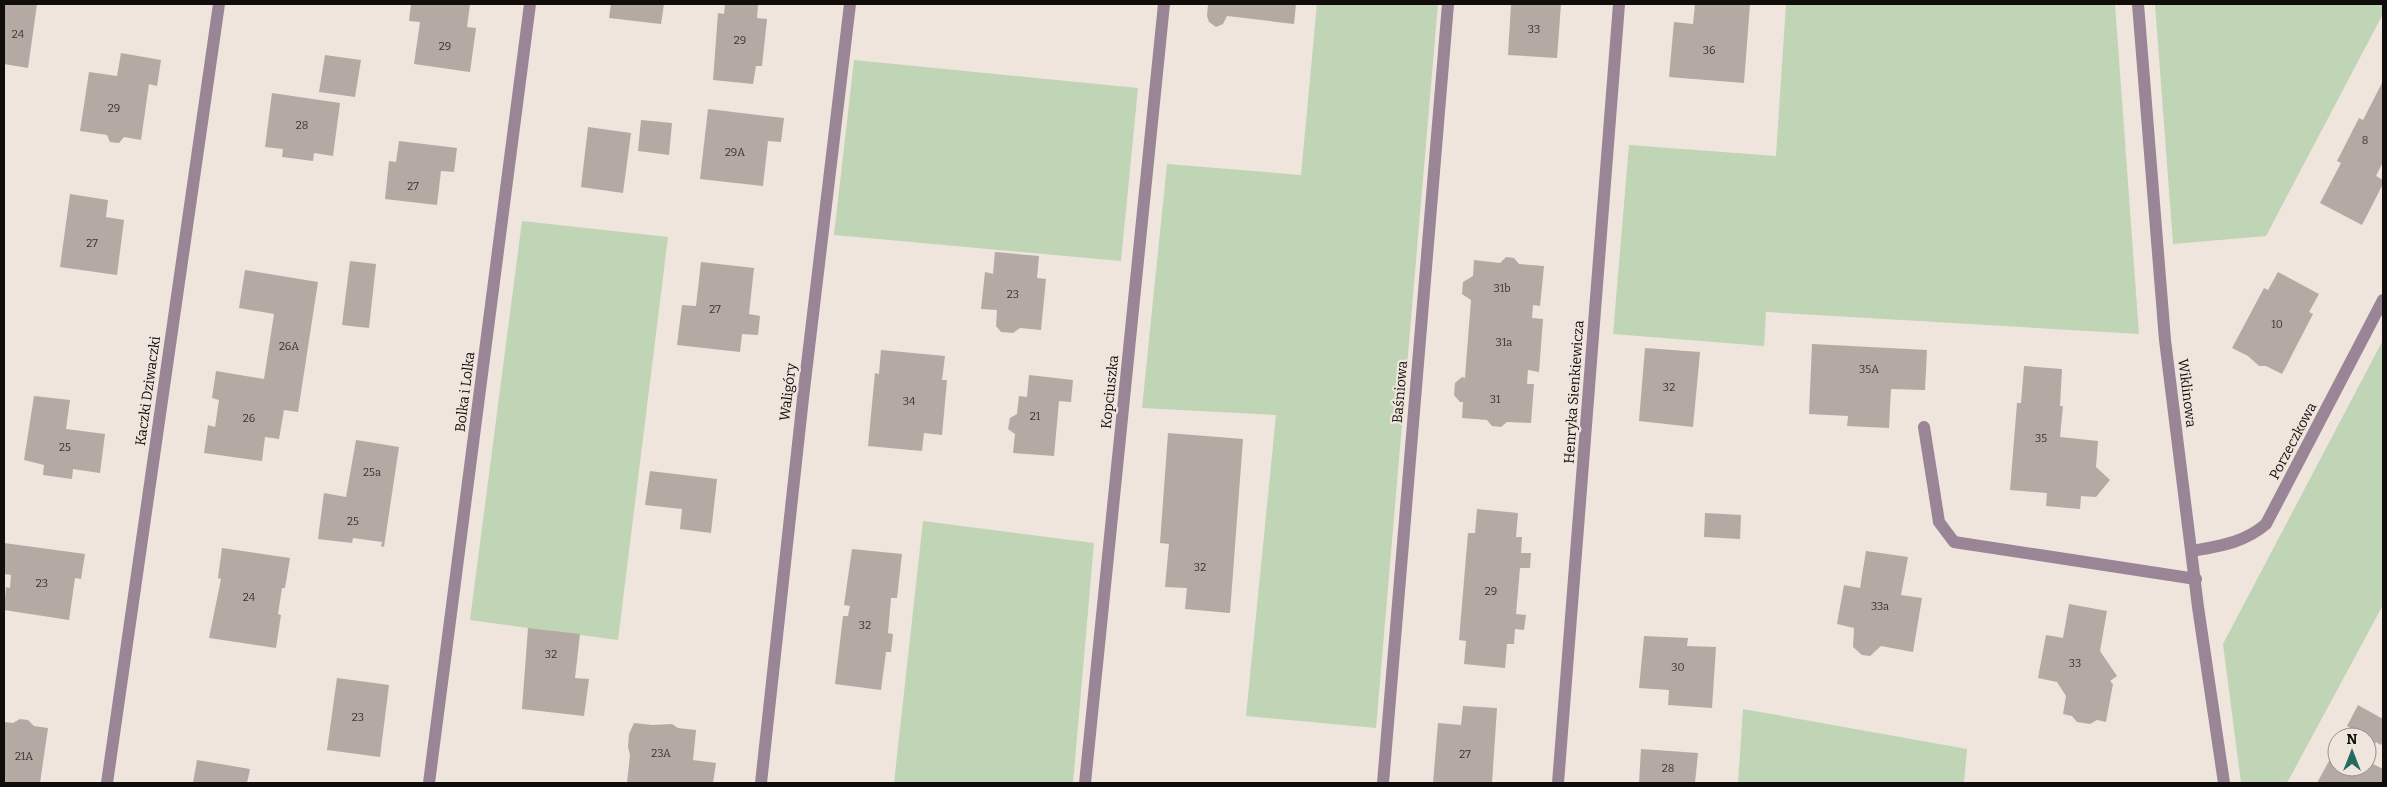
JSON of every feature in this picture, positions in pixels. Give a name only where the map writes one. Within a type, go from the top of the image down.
[{"type":"street","name":"Kaczki Dziwaczki","points":[[106,783],[219,4]]},
{"type":"street","name":"Bolka i Lolka","points":[[429,783],[530,4]]},
{"type":"street","name":"Waligóry","points":[[761,783],[802,398],[850,4]]},
{"type":"street","name":"Kopciuszka","points":[[1085,783],[1164,4]]},
{"type":"street","name":"Baśniowa","points":[[1383,783],[1448,4]]},
{"type":"street","name":"Henryka Sienkiewicza","points":[[1558,783],[1619,4]]},
{"type":"street","name":"Wiklinowa","points":[[2138,4],[2166,340],[2198,607],[2224,783]]},
{"type":"street","name":"Porzeczkowa","points":[[2192,551],[2232,543],[2258,531],[2266,524],[2383,300]]},
{"type":"street","points":[[1924,427],[1939,522],[1954,542],[2196,579]]},
{"type":"green space","points":[[1317,4],[1438,4],[1376,728],[1246,716],[1276,415],[1142,408],[1167,164],[1301,175]]},
{"type":"green space","points":[[1786,4],[2115,4],[2139,334],[1766,312],[1764,346],[1613,334],[1629,145],[1776,156]]},
{"type":"green space","points":[[2155,4],[2383,4],[2383,14],[2266,236],[2173,244]]},
{"type":"green space","points":[[854,60],[1138,88],[1121,261],[834,235]]},
{"type":"green space","points":[[522,221],[668,237],[618,640],[470,620]]},
{"type":"green space","points":[[2383,340],[2383,605],[2287,783],[2241,783],[2223,644]]},
{"type":"green space","points":[[923,521],[1094,543],[1073,783],[894,783]]},
{"type":"green space","points":[[1743,709],[1967,749],[1964,783],[1738,783]]},
{"type":"building","points":[[4,4],[37,4],[28,68],[4,64]]},
{"type":"building","points":[[411,4],[470,4],[467,27],[476,28],[470,72],[414,64],[420,22],[409,21]]},
{"type":"building","points":[[611,4],[664,4],[661,24],[609,18]]},
{"type":"building","points":[[725,4],[758,4],[757,18],[767,19],[762,66],[756,66],[753,84],[713,80],[718,13],[724,14]]},
{"type":"building","points":[[1208,4],[1296,4],[1294,24],[1227,16],[1223,24],[1216,27],[1209,22],[1207,16]]},
{"type":"building","points":[[1511,4],[1561,4],[1557,58],[1508,55]]},
{"type":"building","points":[[1695,4],[1750,4],[1744,83],[1669,77],[1674,22],[1693,24]]},
{"type":"building","points":[[121,53],[161,60],[157,86],[149,84],[141,140],[124,137],[119,143],[110,142],[107,135],[80,131],[89,72],[117,76]]},
{"type":"building","points":[[325,55],[361,60],[355,97],[319,92]]},
{"type":"building","points":[[2383,81],[2383,162],[2376,176],[2383,180],[2383,184],[2362,225],[2320,203],[2341,163],[2337,161],[2359,118],[2363,120]]},
{"type":"building","points":[[272,93],[340,103],[333,156],[314,153],[313,161],[282,157],[283,149],[265,147]]},
{"type":"building","points":[[708,109],[784,118],[781,142],[768,141],[763,186],[700,179]]},
{"type":"building","points":[[641,120],[672,123],[669,155],[638,151]]},
{"type":"building","points":[[588,127],[631,133],[623,193],[581,187]]},
{"type":"building","points":[[399,141],[457,148],[454,172],[441,171],[437,205],[385,199],[389,161],[396,162]]},
{"type":"building","points":[[70,194],[108,200],[106,217],[124,220],[117,275],[60,267]]},
{"type":"building","points":[[995,252],[1039,256],[1037,278],[1046,279],[1041,330],[1020,328],[1013,333],[1001,332],[996,326],[997,310],[981,309],[985,272],[993,274]]},
{"type":"building","points":[[1506,257],[1514,258],[1519,264],[1544,266],[1540,306],[1533,305],[1532,318],[1543,319],[1539,372],[1528,370],[1527,384],[1534,384],[1531,423],[1507,422],[1501,427],[1492,426],[1487,420],[1462,418],[1463,402],[1460,402],[1454,395],[1455,383],[1462,377],[1465,378],[1471,300],[1462,294],[1463,282],[1473,276],[1474,260],[1500,263]]},
{"type":"building","points":[[350,261],[376,264],[369,328],[342,325]]},
{"type":"building","points":[[701,262],[754,268],[749,314],[760,316],[758,335],[742,334],[740,352],[677,345],[682,305],[696,306]]},
{"type":"building","points":[[245,270],[318,282],[298,412],[284,410],[279,439],[265,437],[262,461],[204,453],[208,425],[215,427],[219,400],[212,398],[216,371],[264,379],[274,314],[239,308]]},
{"type":"building","points":[[2278,272],[2319,294],[2309,312],[2313,314],[2282,374],[2266,366],[2259,366],[2248,356],[2232,348],[2264,288],[2268,290]]},
{"type":"building","points":[[1812,344],[1927,350],[1925,390],[1891,389],[1889,428],[1847,426],[1848,416],[1809,414]]},
{"type":"building","points":[[1645,348],[1700,352],[1693,427],[1639,421]]},
{"type":"building","points":[[881,350],[945,356],[942,380],[947,380],[942,435],[924,433],[922,451],[868,446],[875,373],[879,374]]},
{"type":"building","points":[[2024,366],[2062,369],[2060,406],[2063,406],[2060,437],[2098,441],[2096,467],[2110,480],[2096,497],[2081,496],[2080,509],[2046,506],[2047,493],[2010,490],[2017,403],[2021,403]]},
{"type":"building","points":[[1029,375],[1073,380],[1071,402],[1059,401],[1054,456],[1013,453],[1015,434],[1008,429],[1010,418],[1017,414],[1019,396],[1027,397]]},
{"type":"building","points":[[34,396],[70,400],[66,429],[105,434],[100,473],[73,469],[72,479],[43,475],[44,465],[24,460]]},
{"type":"building","points":[[1168,433],[1243,439],[1230,613],[1185,609],[1187,588],[1165,587],[1169,544],[1160,543]]},
{"type":"building","points":[[356,440],[399,447],[384,547],[381,546],[382,542],[353,538],[352,543],[318,539],[324,493],[346,497]]},
{"type":"building","points":[[650,471],[717,479],[711,533],[680,529],[682,509],[645,505]]},
{"type":"building","points":[[1477,509],[1518,513],[1516,537],[1522,537],[1521,553],[1531,553],[1530,568],[1520,568],[1516,614],[1526,615],[1524,630],[1515,629],[1514,644],[1507,644],[1505,668],[1464,664],[1466,641],[1459,640],[1468,533],[1475,533]]},
{"type":"building","points":[[1705,513],[1741,515],[1740,539],[1704,537]]},
{"type":"building","points":[[4,543],[85,554],[81,579],[75,578],[69,620],[4,610],[6,587],[10,588],[11,575],[4,574]]},
{"type":"building","points":[[222,548],[290,558],[285,588],[282,588],[278,614],[281,615],[276,648],[209,638],[221,579],[218,578]]},
{"type":"building","points":[[852,549],[902,554],[897,598],[891,598],[888,633],[893,634],[891,652],[886,652],[881,690],[835,684],[843,616],[848,616],[850,606],[844,605]]},
{"type":"building","points":[[1866,551],[1908,557],[1901,595],[1922,598],[1913,652],[1881,646],[1870,656],[1862,655],[1853,647],[1854,628],[1837,624],[1844,585],[1860,588]]},
{"type":"building","points":[[2069,604],[2107,611],[2100,651],[2117,676],[2110,681],[2113,684],[2106,722],[2097,720],[2090,724],[2077,722],[2072,716],[2063,714],[2066,696],[2057,682],[2038,678],[2046,635],[2063,638]]},
{"type":"building","points":[[528,628],[580,634],[575,678],[589,679],[584,716],[522,709]]},
{"type":"building","points":[[1644,636],[1688,638],[1687,646],[1716,647],[1712,708],[1668,705],[1669,690],[1639,688]]},
{"type":"building","points":[[337,678],[389,685],[380,757],[327,750]]},
{"type":"building","points":[[2358,705],[2383,719],[2383,741],[2381,745],[2377,743],[2377,727],[2347,726]]},
{"type":"building","points":[[1463,706],[1497,708],[1492,783],[1433,783],[1438,723],[1461,725]]},
{"type":"building","points":[[20,719],[28,720],[34,726],[48,728],[40,783],[4,783],[4,722],[13,723]]},
{"type":"building","points":[[634,723],[652,725],[672,724],[678,728],[696,730],[693,760],[716,763],[713,783],[627,783],[630,755],[628,747],[629,734]]},
{"type":"building","points":[[1641,749],[1698,753],[1695,783],[1639,783]]},
{"type":"building","points":[[197,760],[250,769],[247,783],[193,783]]},
{"type":"building","points":[[2327,764],[2327,777],[2377,777],[2377,766],[2383,769],[2383,783],[2317,783]]}]
